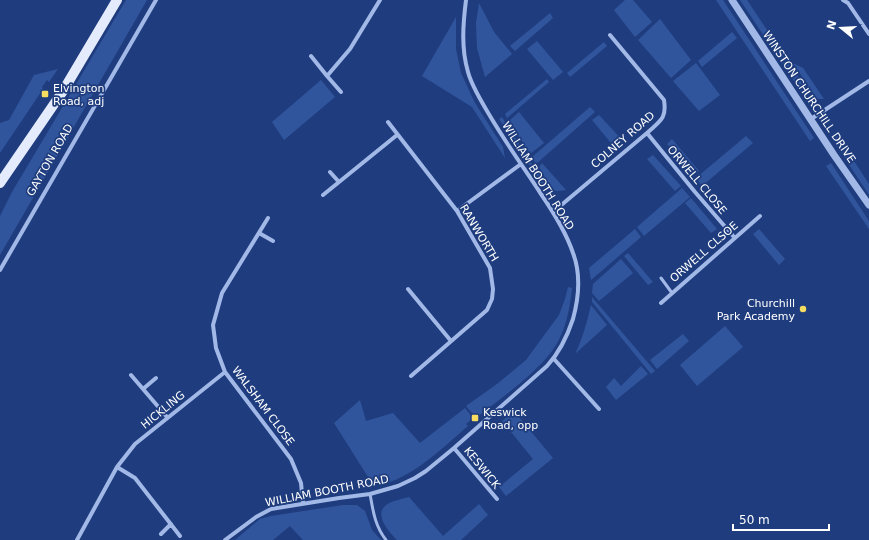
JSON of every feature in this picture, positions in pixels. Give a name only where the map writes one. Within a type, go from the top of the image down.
[{"type":"main road","points":[[0,183],[63,91],[117,0]]},
{"type":"street","name":"GAYTON ROAD","points":[[0,270],[156,0]]},
{"type":"street","points":[[327,76],[350,49],[380,0]]},
{"type":"street","name":"WILLIAM BOOTH ROAD","points":[[225,540],[246,523],[262,513],[272,509],[370,494],[398,486],[415,478],[454,448],[536,376],[554,359],[567,337],[577,305],[578,276],[574,254],[563,228],[482,104],[468,73],[463,48],[466,0]]},
{"type":"street","name":"WINSTON CHURCHILL DRIVE","points":[[732,0],[834,155],[869,205]]},
{"type":"street","points":[[843,0],[848,4],[869,34]]},
{"type":"street","name":"COLNEY ROAD","points":[[553,212],[647,133],[662,119],[666,110],[664,100],[610,35]]},
{"type":"street","points":[[312,56],[340,92]]},
{"type":"street","points":[[811,119],[869,81]]},
{"type":"street","name":"RANWORTH","points":[[388,122],[456,211],[490,268],[493,289],[492,299],[486,310],[411,376]]},
{"type":"street","name":"ORWELL CLOSE","points":[[647,133],[734,237]]},
{"type":"street","points":[[323,195],[397,135]]},
{"type":"street","points":[[456,211],[521,164]]},
{"type":"street","points":[[330,172],[339,182]]},
{"type":"street","name":"ORWELL CLSOE","points":[[661,303],[734,237],[760,216]]},
{"type":"street","name":"WALSHAM CLOSE","points":[[268,218],[222,293],[213,325],[216,348],[225,372],[291,459],[301,483],[303,504]]},
{"type":"street","points":[[259,233],[273,241]]},
{"type":"street","points":[[408,289],[451,341]]},
{"type":"street","points":[[554,359],[599,409]]},
{"type":"street","name":"HICKLING","points":[[77,540],[117,467],[135,444],[225,372]]},
{"type":"street","points":[[131,375],[167,417]]},
{"type":"street","points":[[143,389],[156,378]]},
{"type":"street","name":"KESWICK","points":[[454,448],[497,499]]},
{"type":"street","points":[[117,467],[135,478],[180,536]]},
{"type":"street","points":[[161,534],[171,524]]},
{"type":"lane","points":[[661,278],[672,293]]},
{"type":"lane","points":[[370,494],[374,517],[379,531],[386,540]]},
{"type":"shaded area","points":[[126,0],[147,0],[0,255],[0,216],[12,192]]},
{"type":"shaded area","points":[[625,0],[633,0],[652,22],[635,37],[614,10]]},
{"type":"shaded area","points":[[716,0],[723,0],[814,138],[810,141]]},
{"type":"shaded area","points":[[740,0],[747,0],[807,90],[802,93]]},
{"type":"shaded area","points":[[479,3],[494,32],[512,54],[485,77],[477,48],[476,23]]},
{"type":"shaded area","points":[[550,13],[553,18],[515,51],[510,46]]},
{"type":"shaded area","points":[[456,17],[456,49],[461,73],[475,103],[503,147],[505,158],[472,107],[422,76]]},
{"type":"shaded area","points":[[660,19],[691,60],[671,78],[638,40]]},
{"type":"shaded area","points":[[732,32],[737,38],[702,67],[698,61]]},
{"type":"shaded area","points":[[537,41],[563,72],[553,80],[527,49]]},
{"type":"shaded area","points":[[604,42],[607,46],[570,77],[567,73]]},
{"type":"shaded area","points":[[696,63],[720,95],[699,111],[673,81]]},
{"type":"shaded area","points":[[793,63],[803,68],[824,99],[817,99]]},
{"type":"shaded area","points":[[58,69],[49,82],[47,80],[42,87],[43,89],[0,153],[0,123],[9,120],[34,75]]},
{"type":"shaded area","points":[[547,79],[549,82],[507,118],[505,114]]},
{"type":"shaded area","points":[[321,80],[335,97],[284,140],[272,122]]},
{"type":"shaded area","points":[[590,107],[595,112],[536,164],[532,157]]},
{"type":"shaded area","points":[[519,112],[544,143],[530,154],[509,121]]},
{"type":"shaded area","points":[[599,115],[624,142],[615,148],[592,120]]},
{"type":"shaded area","points":[[502,117],[548,189],[544,187],[499,119]]},
{"type":"shaded area","points":[[835,132],[869,184],[869,195],[831,137]]},
{"type":"shaded area","points":[[746,136],[753,143],[702,186],[696,178]]},
{"type":"shaded area","points":[[672,139],[699,171],[693,176],[667,144]]},
{"type":"shaded area","points":[[653,155],[681,186],[675,191],[647,159]]},
{"type":"shaded area","points":[[542,163],[566,190],[552,190],[539,167]]},
{"type":"shaded area","points":[[831,163],[869,221],[869,229],[826,166]]},
{"type":"shaded area","points":[[682,188],[690,197],[644,236],[637,227]]},
{"type":"shaded area","points":[[691,198],[717,229],[711,233],[685,203]]},
{"type":"shaded area","points":[[635,229],[641,237],[591,280],[589,268]]},
{"type":"shaded area","points":[[759,229],[785,259],[779,265],[753,234]]},
{"type":"shaded area","points":[[628,253],[653,282],[648,285],[624,256]]},
{"type":"shaded area","points":[[621,259],[633,273],[599,301],[592,293],[593,284]]},
{"type":"shaded area","points":[[568,287],[572,288],[570,304],[564,329],[557,344],[544,361],[526,379],[476,418],[466,406],[497,384],[526,360],[559,315]]},
{"type":"shaded area","points":[[592,297],[655,371],[651,374],[592,302]]},
{"type":"shaded area","points":[[591,305],[607,325],[576,353],[585,329]]},
{"type":"shaded area","points":[[725,326],[743,347],[697,386],[680,365]]},
{"type":"shaded area","points":[[683,334],[689,341],[657,369],[650,360]]},
{"type":"shaded area","points":[[641,366],[648,374],[616,400],[606,387],[614,378],[621,386]]},
{"type":"shaded area","points":[[360,400],[366,421],[393,413],[420,443],[465,408],[473,418],[466,424],[468,426],[429,460],[396,480],[384,484],[382,482],[370,480],[334,423]]},
{"type":"shaded area","points":[[514,411],[553,458],[506,496],[499,487],[533,459],[502,421]]},
{"type":"shaded area","points":[[409,497],[443,536],[479,504],[488,515],[461,540],[397,540],[384,524],[381,515],[382,510],[385,506],[396,500]]},
{"type":"shaded area","points":[[343,505],[357,505],[365,511],[372,530],[381,540],[303,540],[290,526],[273,540],[235,540],[260,519]]},
{"type":"place","name":"Elvington Road, adj","points":[[45,94]]},
{"type":"place","name":"Churchill Park Academy","points":[[803,309]]},
{"type":"place","name":"Keswick Road, opp","points":[[475,418]]}]
